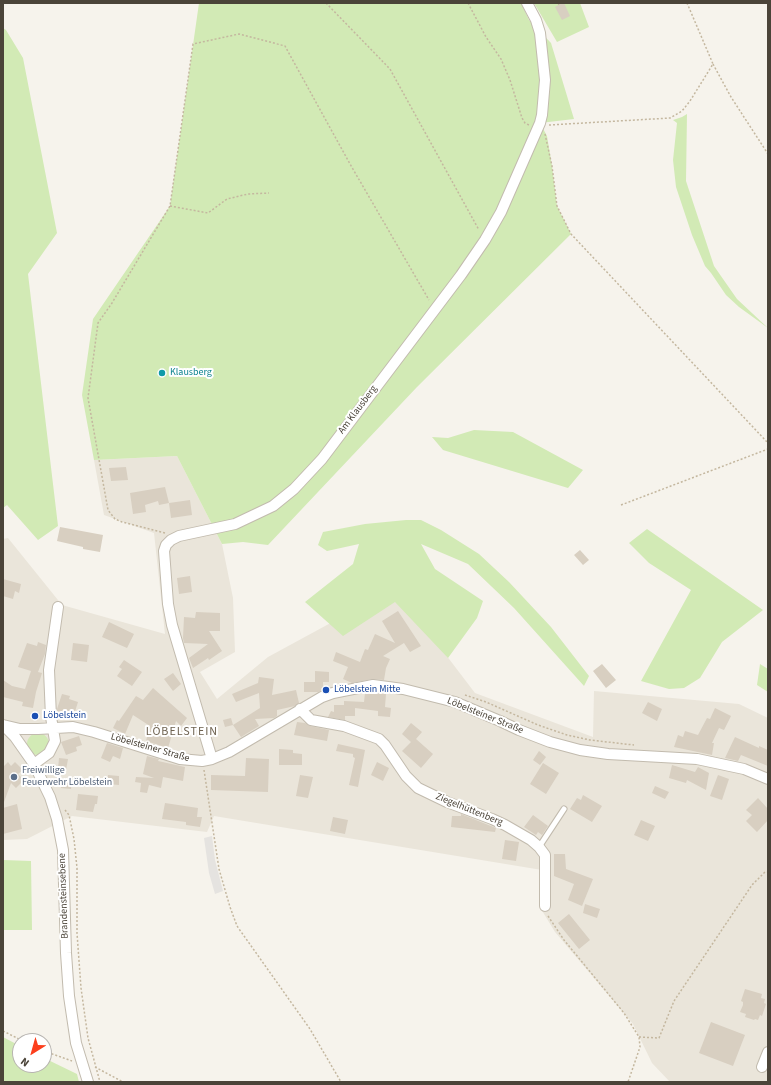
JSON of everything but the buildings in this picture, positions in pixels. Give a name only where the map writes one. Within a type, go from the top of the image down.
[{"type":"street","name":"Am Klausberg","points":[[179,536],[235,524],[273,506],[294,489],[322,459],[461,275],[485,240],[501,212],[540,123],[545,96],[544,66],[540,33],[536,20],[527,3]]},
{"type":"street","points":[[179,536],[168,542],[164,551],[168,604],[172,625],[207,760]]},
{"type":"street","points":[[34,764],[52,750],[55,741],[51,717],[49,670],[58,607]]},
{"type":"street","name":"Löbelsteiner Straße","points":[[3,725],[38,729],[73,727],[94,732],[180,759],[194,761],[207,760],[229,752],[322,697],[333,693],[372,685],[388,686],[454,702],[550,742],[580,750],[608,754],[697,759],[744,769],[768,779]]},
{"type":"street","name":"Ziegelhüttenberg","points":[[300,709],[311,720],[344,726],[379,738],[406,776],[418,788],[447,802],[505,825],[531,840],[539,848]]},
{"type":"street","name":"Brandensteinsebene","points":[[3,725],[15,737],[34,764],[50,797],[57,819],[63,850],[66,953],[69,996],[76,1043],[88,1082]]},
{"type":"street","points":[[539,848],[545,855],[545,906]]},
{"type":"street","points":[[762,1067],[768,1052]]},
{"type":"lane","points":[[539,848],[564,809]]},
{"type":"path","points":[[326,3],[390,69],[485,240]]},
{"type":"path","points":[[468,3],[486,37],[501,59],[525,124],[531,126],[540,123],[552,126],[670,118],[682,111],[690,101],[713,64]]},
{"type":"path","points":[[687,3],[713,64],[731,97],[768,154]]},
{"type":"path","points":[[179,536],[122,522],[115,519],[108,510],[88,398],[98,323],[112,303],[170,206],[193,44],[239,34],[285,46],[350,164],[434,309]]},
{"type":"path","points":[[540,123],[547,136],[557,206],[571,234],[768,443]]},
{"type":"path","points":[[170,206],[208,214],[227,199],[248,194],[269,193]]},
{"type":"path","points":[[621,505],[768,449]]},
{"type":"path","points":[[461,694],[486,702],[538,725],[567,735],[590,740],[636,745]]},
{"type":"path","points":[[207,760],[219,869],[237,926],[310,1029],[341,1082]]},
{"type":"path","points":[[65,810],[69,815],[74,839],[77,868],[77,933],[81,988],[88,1038],[100,1082]]},
{"type":"path","points":[[639,1037],[659,1038],[674,1001],[752,885],[765,872],[768,872]]},
{"type":"path","points":[[545,906],[546,912],[555,928],[624,1013],[639,1037],[640,1047],[628,1082]]},
{"type":"path","points":[[3,1031],[12,1036]]},
{"type":"path","points":[[52,1054],[67,1060],[81,1062],[96,1067],[123,1082]]},
{"type":"shaded area","points":[[177,456],[222,544],[233,598],[235,652],[200,672],[217,699],[268,657],[395,588],[475,693],[593,737],[594,691],[739,704],[768,718],[768,1082],[670,1082],[652,1063],[633,1024],[555,932],[541,909],[542,870],[214,816],[207,832],[72,816],[27,839],[3,840],[3,539],[8,538],[62,605],[165,634],[154,533],[104,515],[94,460]]},
{"type":"shaded area","points":[[212,836],[215,860],[223,891],[215,894],[209,873],[204,838]]},
{"type":"green space","points":[[199,3],[521,3],[529,20],[551,43],[574,119],[540,123],[547,136],[557,206],[571,234],[417,387],[268,545],[243,542],[222,544],[177,456],[94,460],[82,395],[93,319],[170,206]]},
{"type":"green space","points":[[534,3],[580,3],[589,27],[557,42]]},
{"type":"green space","points":[[3,28],[6,30],[23,58],[57,233],[28,274],[58,526],[38,540],[7,505],[3,508]]},
{"type":"green space","points":[[687,114],[686,181],[714,266],[737,299],[768,328],[739,307],[726,295],[705,266],[692,235],[676,187],[673,160],[677,123],[673,120]]},
{"type":"green space","points":[[474,430],[513,432],[583,470],[568,488],[443,450],[432,437],[448,438]]},
{"type":"green space","points":[[421,520],[441,530],[479,554],[509,582],[551,627],[589,676],[584,686],[514,608],[468,564],[421,544],[435,569],[483,601],[477,618],[448,658],[395,602],[343,636],[305,602],[353,564],[359,544],[327,551],[318,545],[323,532],[365,524]]},
{"type":"green space","points":[[647,529],[763,610],[722,642],[700,678],[684,688],[669,689],[641,681],[691,590],[649,563],[629,543]]},
{"type":"green space","points":[[760,664],[768,669],[768,692],[757,685]]},
{"type":"green space","points":[[38,733],[46,736],[49,744],[46,752],[38,755],[30,752],[27,744],[30,736]]},
{"type":"green space","points":[[3,860],[31,861],[32,930],[3,930]]},
{"type":"green space","points":[[3,1037],[12,1042],[12,1073],[52,1073],[52,1062],[77,1074],[79,1082],[3,1082]]},
{"type":"place","name":"Klausberg","points":[[162,373]]},
{"type":"place","name":"Löbelstein Mitte","points":[[326,690]]},
{"type":"place","name":"Löbelstein","points":[[35,716]]},
{"type":"place","name":"Freiwillige Feuerwehr Löbelstein","points":[[14,777]]},
{"type":"district","name":"LÖBELSTEIN","points":[[182,732]]}]
